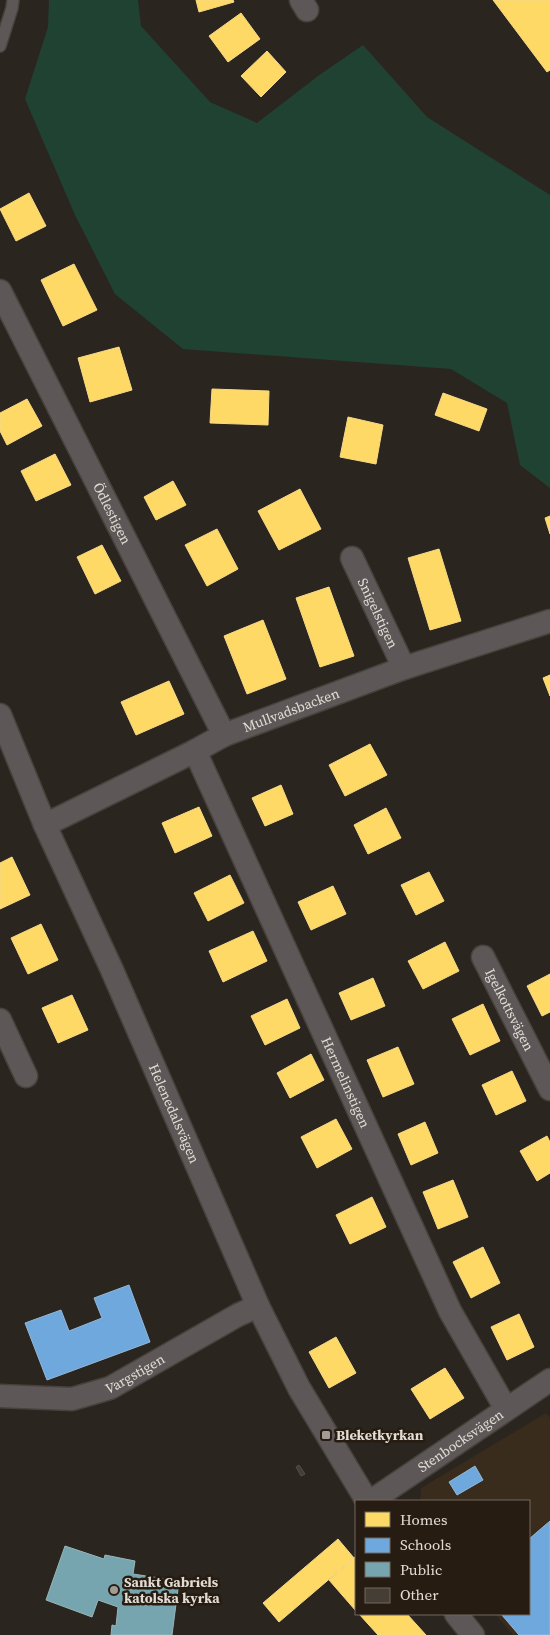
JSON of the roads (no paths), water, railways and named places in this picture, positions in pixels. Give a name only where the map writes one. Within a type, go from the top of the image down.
[{"type":"street","name":"Ödlestigen","points":[[0,291],[224,735]]},
{"type":"street","name":"Snigelstigen","points":[[352,558],[404,668]]},
{"type":"street","name":"Mullvadsbacken","points":[[45,825],[224,735],[404,668],[550,621]]},
{"type":"street","name":"Helenedalsvägen","points":[[1,721],[45,825],[112,970],[258,1306],[299,1388],[368,1500]]},
{"type":"street","name":"Hermelinstigen","points":[[195,751],[450,1311],[506,1409]]},
{"type":"street","name":"Igelkottsvägen","points":[[483,957],[550,1089]]},
{"type":"street","points":[[0,1020],[26,1076]]},
{"type":"street","name":"Vargstigen","points":[[0,1396],[72,1399],[110,1388],[238,1315],[258,1306]]},
{"type":"street","name":"Stenbocksvägen","points":[[370,1500],[550,1380]]},
{"type":"street","points":[[457,1615],[474,1635]]},
{"type":"lane","points":[[0,46],[13,0]]},
{"type":"place","name":"Bleketkyrkan","points":[[326,1435]]},
{"type":"place","name":"Sankt Gabriels katolska kyrka","points":[[114,1590]]}]
